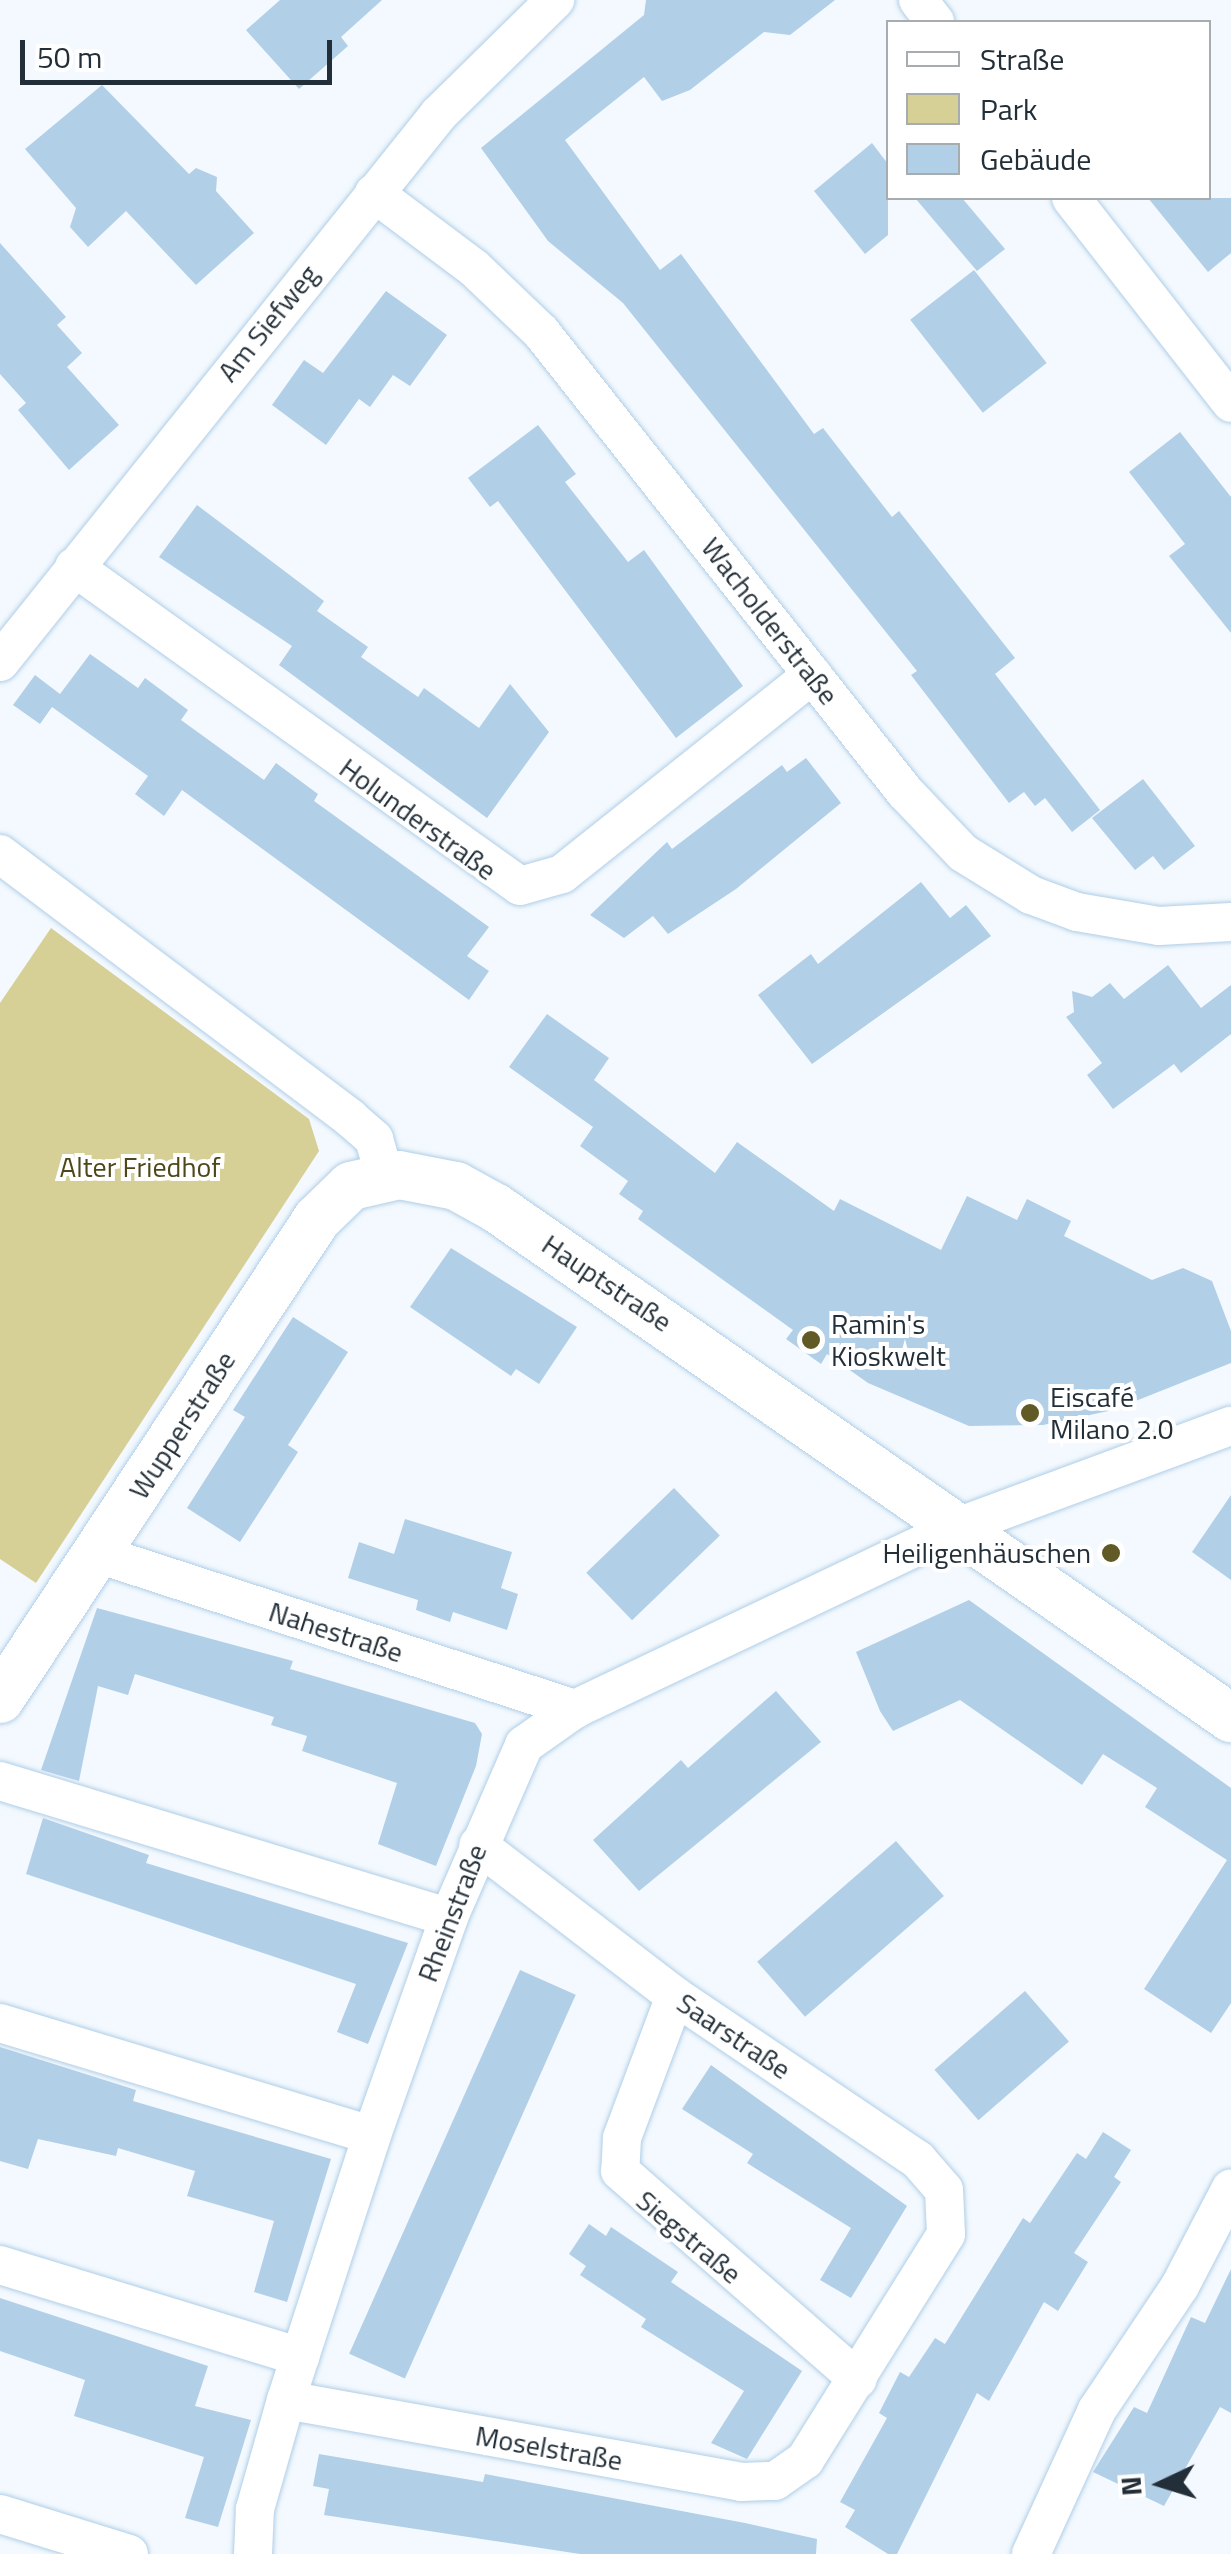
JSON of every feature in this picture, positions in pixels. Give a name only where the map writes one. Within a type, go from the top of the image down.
[{"type":"street","name":"Am Siefweg","points":[[0,662],[374,193],[459,93],[555,0]]},
{"type":"street","points":[[918,0],[933,20]]},
{"type":"street","name":"Wacholderstraße","points":[[374,193],[474,268],[541,332],[936,827],[996,876],[1106,919],[1231,922]]},
{"type":"street","points":[[1073,200],[1231,403]]},
{"type":"street","name":"Holunderstraße","points":[[74,567],[491,872],[520,886],[562,874],[812,676]]},
{"type":"street","points":[[0,854],[350,1118],[374,1139],[384,1175]]},
{"type":"street","name":"Hauptstraße","points":[[384,1175],[440,1181],[496,1208],[960,1526],[1231,1718]]},
{"type":"street","name":"Wupperstraße","points":[[0,1700],[317,1220],[344,1190],[384,1175]]},
{"type":"street","name":"Rheinstraße","points":[[253,2554],[256,2509],[286,2400],[372,2134],[450,1917],[517,1753],[574,1710],[960,1526],[1231,1426]]},
{"type":"street","name":"Nahestraße","points":[[98,1554],[574,1710]]},
{"type":"street","points":[[0,1782],[450,1917]]},
{"type":"street","name":"Saarstraße","points":[[478,1845],[674,1996],[928,2168],[946,2196],[942,2246],[858,2379]]},
{"type":"street","name":"Siegstraße","points":[[674,1996],[619,2148],[620,2172],[858,2379]]},
{"type":"street","points":[[0,2023],[372,2134]]},
{"type":"street","points":[[1031,2554],[1096,2410],[1180,2286],[1231,2188]]},
{"type":"street","points":[[0,2265],[300,2356]]},
{"type":"street","name":"Moselstraße","points":[[286,2400],[741,2482],[775,2481],[805,2460],[858,2379]]},
{"type":"street","points":[[0,2514],[129,2554]]},
{"type":"green space","name":"Alter Friedhof","points":[[51,928],[309,1119],[319,1151],[36,1583],[0,1559],[0,1003]]},
{"type":"building","points":[[280,0],[382,0],[341,37],[348,46],[299,89],[246,30]]},
{"type":"building","points":[[646,0],[835,0],[790,35],[764,32],[690,90],[662,101],[644,77],[565,140],[660,270],[681,254],[814,434],[823,428],[892,517],[899,511],[1015,658],[995,674],[1100,810],[1072,832],[1045,798],[1035,806],[1024,792],[1009,803],[911,675],[917,671],[623,303],[548,241],[481,148],[644,15]]},
{"type":"building","points":[[102,85],[189,174],[196,168],[217,177],[216,191],[254,233],[196,285],[126,211],[88,247],[70,227],[76,208],[25,149]]},
{"type":"building","points":[[872,143],[886,161],[888,235],[865,254],[814,191]]},
{"type":"building","points":[[1231,198],[1231,253],[1208,272],[1150,200]]},
{"type":"building","points":[[917,200],[964,200],[1005,249],[977,271]]},
{"type":"building","points":[[0,243],[66,317],[57,325],[82,353],[67,367],[119,425],[69,470],[18,410],[26,403],[0,374]]},
{"type":"building","points":[[974,270],[1047,363],[983,413],[910,320]]},
{"type":"building","points":[[386,291],[447,335],[410,386],[393,375],[370,407],[359,399],[326,445],[272,405],[304,360],[323,373]]},
{"type":"building","points":[[538,425],[576,474],[565,482],[628,562],[644,550],[743,686],[676,738],[498,501],[490,507],[468,478]]},
{"type":"building","points":[[1180,432],[1231,497],[1231,633],[1169,556],[1185,544],[1129,472]]},
{"type":"building","points":[[197,505],[324,601],[317,611],[368,647],[361,657],[418,697],[424,688],[479,728],[510,684],[549,732],[487,818],[279,665],[292,646],[159,557]]},
{"type":"building","points":[[90,654],[138,688],[145,678],[188,710],[181,720],[264,780],[276,763],[318,794],[314,801],[489,927],[467,956],[489,971],[469,1000],[182,790],[164,816],[135,794],[148,776],[52,707],[40,724],[13,705],[35,675],[60,694]]},
{"type":"building","points":[[806,758],[841,803],[736,889],[668,934],[653,916],[624,938],[590,915],[667,842],[672,849],[782,765],[787,772]]},
{"type":"building","points":[[1143,779],[1195,846],[1164,870],[1153,856],[1135,870],[1092,818]]},
{"type":"building","points":[[921,882],[950,918],[966,905],[991,936],[812,1064],[758,995],[811,954],[818,964]]},
{"type":"building","points":[[1168,965],[1201,1008],[1231,985],[1231,1034],[1181,1073],[1174,1064],[1113,1109],[1087,1075],[1102,1063],[1066,1017],[1074,1012],[1072,991],[1092,997],[1110,983],[1124,999]]},
{"type":"building","points":[[547,1014],[609,1058],[594,1080],[715,1173],[737,1142],[834,1211],[840,1199],[941,1250],[967,1196],[1017,1220],[1027,1199],[1071,1221],[1064,1236],[1152,1280],[1183,1268],[1212,1281],[1231,1331],[1231,1363],[1113,1410],[1043,1425],[969,1426],[868,1383],[827,1354],[821,1364],[786,1339],[793,1330],[638,1219],[643,1211],[619,1194],[628,1181],[580,1146],[593,1127],[509,1067]]},
{"type":"building","points":[[451,1248],[577,1327],[539,1384],[516,1369],[511,1376],[410,1307]]},
{"type":"building","points":[[293,1317],[348,1352],[288,1445],[298,1452],[240,1542],[187,1508],[245,1417],[233,1410]]},
{"type":"building","points":[[674,1488],[720,1535],[632,1620],[586,1573]]},
{"type":"building","points":[[1231,1495],[1231,1580],[1192,1552]]},
{"type":"building","points":[[405,1519],[512,1552],[501,1588],[518,1594],[507,1630],[453,1612],[450,1622],[416,1610],[418,1600],[348,1578],[359,1542],[394,1554]]},
{"type":"building","points":[[969,1600],[1231,1788],[1231,2003],[1211,2033],[1144,1989],[1227,1860],[1145,1807],[1157,1788],[1103,1754],[1082,1785],[960,1700],[893,1731],[880,1711],[856,1652]]},
{"type":"building","points":[[97,1608],[293,1661],[290,1669],[475,1723],[482,1734],[476,1766],[436,1866],[378,1844],[397,1783],[302,1751],[307,1736],[271,1725],[274,1717],[135,1674],[128,1695],[98,1686],[79,1781],[41,1770]]},
{"type":"building","points":[[776,1691],[821,1742],[639,1891],[593,1840],[681,1760],[688,1768]]},
{"type":"building","points":[[43,1818],[149,1855],[146,1863],[408,1943],[368,2044],[337,2032],[356,1984],[26,1874]]},
{"type":"building","points":[[896,1841],[944,1896],[805,2017],[757,1962]]},
{"type":"building","points":[[520,1970],[576,1995],[405,2379],[349,2354]]},
{"type":"building","points":[[1025,1991],[1069,2042],[978,2120],[934,2070]]},
{"type":"building","points":[[0,2047],[136,2090],[133,2101],[331,2159],[287,2302],[254,2292],[274,2221],[187,2196],[195,2171],[118,2148],[116,2156],[38,2139],[28,2169],[0,2161]]},
{"type":"building","points":[[711,2065],[907,2206],[851,2298],[820,2280],[851,2228],[747,2163],[753,2154],[682,2109]]},
{"type":"building","points":[[1103,2132],[1131,2150],[1114,2177],[1121,2182],[1074,2253],[1088,2262],[1058,2311],[1044,2302],[989,2401],[977,2393],[897,2554],[888,2554],[845,2527],[855,2510],[840,2502],[887,2418],[879,2413],[900,2372],[909,2377],[935,2338],[945,2344],[1023,2218],[1030,2223],[1077,2153],[1086,2159]]},
{"type":"building","points":[[589,2224],[606,2236],[611,2227],[678,2272],[671,2282],[802,2371],[747,2459],[711,2443],[744,2391],[641,2327],[646,2319],[580,2275],[586,2266],[569,2254]]},
{"type":"building","points":[[1231,2269],[1231,2413],[1220,2407],[1164,2506],[1093,2472],[1134,2407],[1147,2413],[1191,2317],[1205,2323]]},
{"type":"building","points":[[0,2298],[208,2366],[195,2406],[251,2420],[218,2527],[185,2518],[204,2457],[74,2416],[85,2380],[0,2351]]},
{"type":"building","points":[[319,2454],[483,2482],[485,2474],[745,2523],[817,2539],[816,2554],[580,2554],[324,2515],[329,2489],[313,2486]]},
{"type":"place","name":"Ramin's Kioskwelt","points":[[811,1340]]},
{"type":"place","name":"Eiscafé Milano 2.0","points":[[1030,1413]]},
{"type":"place","name":"Heiligenhäuschen","points":[[1111,1553]]}]
